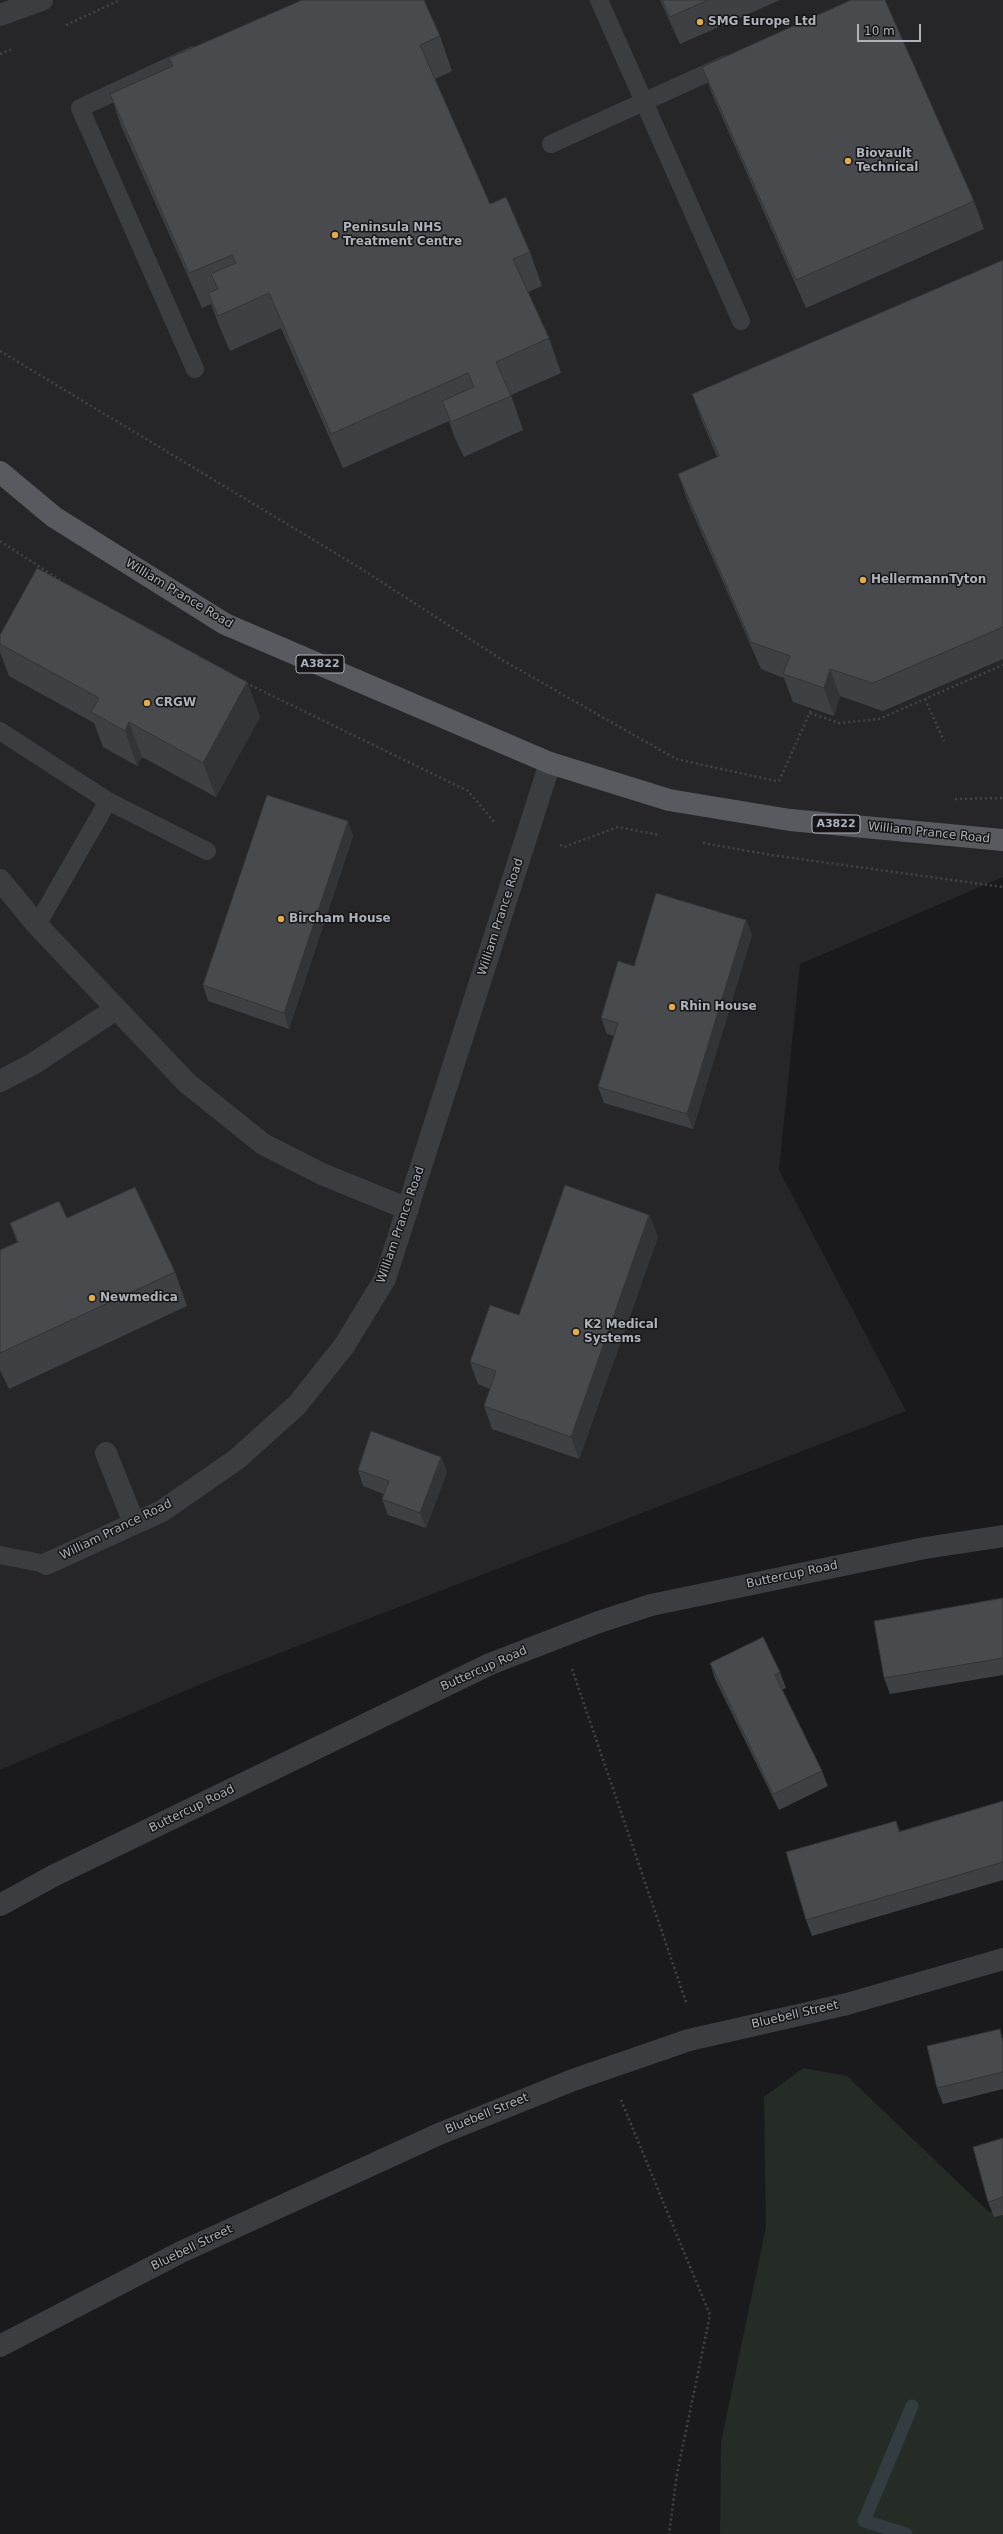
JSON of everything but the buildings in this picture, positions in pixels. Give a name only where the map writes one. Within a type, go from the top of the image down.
[{"type":"main road","name":"William Prance Road","points":[[0,472],[54,517],[225,624],[550,763],[677,801],[790,820],[1003,840]]},
{"type":"street","points":[[0,15],[42,0]]},
{"type":"street","name":"William Prance Road","points":[[46,1564],[162,1511],[237,1459],[297,1405],[344,1346],[385,1279],[550,763]]},
{"type":"street","points":[[0,880],[37,925],[187,1083],[263,1144],[322,1174],[408,1209]]},
{"type":"street","points":[[0,1081],[33,1064],[116,1009]]},
{"type":"street","points":[[106,1453],[134,1523]]},
{"type":"street","name":"Buttercup Road","points":[[0,1905],[52,1876],[490,1664],[560,1636],[651,1605],[925,1548],[1003,1536]]},
{"type":"street","name":"Bluebell Street","points":[[0,2346],[181,2252],[446,2131],[608,2069],[698,2038],[847,2004],[1003,1959]]},
{"type":"lane","points":[[599,0],[741,321]]},
{"type":"lane","points":[[195,369],[80,108],[208,49]]},
{"type":"lane","points":[[551,144],[744,56]]},
{"type":"lane","points":[[0,732],[108,801],[207,851]]},
{"type":"lane","points":[[37,925],[108,801]]},
{"type":"lane","points":[[0,1555],[46,1564]]},
{"type":"path","points":[[0,351],[360,568],[504,661],[676,758],[725,769]]},
{"type":"path","points":[[810,713],[839,723],[879,719],[1003,665]]},
{"type":"path","points":[[925,699],[944,741]]},
{"type":"path","points":[[779,781],[812,708]]},
{"type":"path","points":[[560,1636],[698,2038]]},
{"type":"path","points":[[608,2069],[710,2315],[678,2474],[669,2534]]},
{"type":"shaded area","points":[[0,0],[1003,0],[1003,877],[800,964],[779,1170],[906,1411],[215,1678],[0,1770]]},
{"type":"shaded area","points":[[803,2068],[847,2076],[989,2212],[1003,2210],[1003,2534],[720,2534],[721,2442],[766,2227],[764,2097]]},
{"type":"waterway","points":[[906,2534],[864,2521],[912,2406]]},
{"type":"place","name":"SMG Europe Ltd","points":[[700,22]]},
{"type":"place","name":"Biovault Technical","points":[[848,161]]},
{"type":"place","name":"Peninsula NHS Treatment Centre","points":[[335,235]]},
{"type":"place","name":"HellermannTyton","points":[[863,580]]},
{"type":"place","name":"CRGW","points":[[147,703]]},
{"type":"place","name":"Bircham House","points":[[281,919]]},
{"type":"place","name":"Rhin House","points":[[672,1007]]},
{"type":"place","name":"Newmedica","points":[[92,1298]]},
{"type":"place","name":"K2 Medical Systems","points":[[576,1332]]}]
